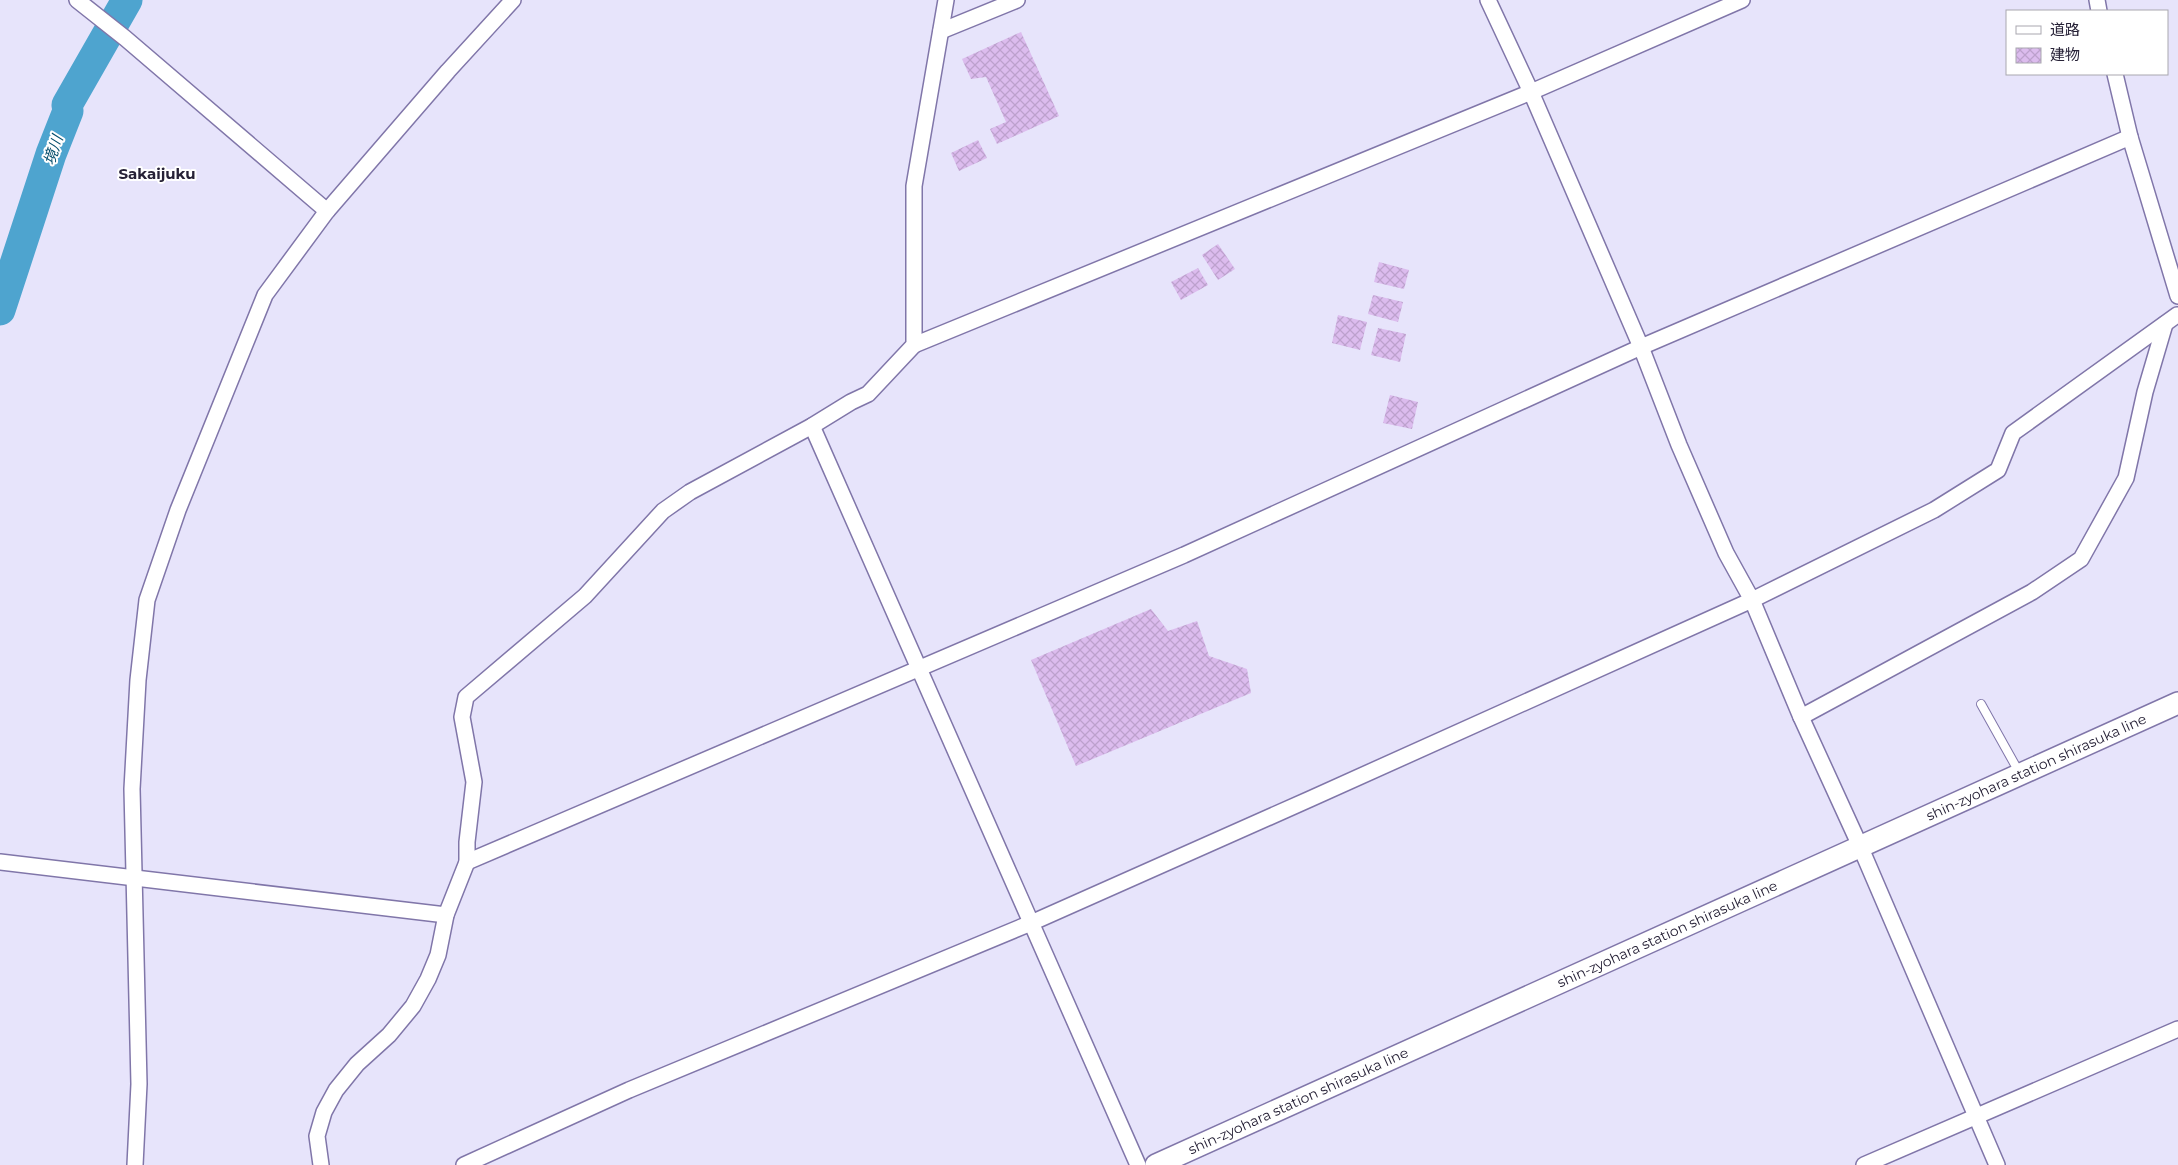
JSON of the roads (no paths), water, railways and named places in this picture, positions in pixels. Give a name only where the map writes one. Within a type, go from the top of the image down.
[{"type":"main road","name":"shin-zyohara station shirasuka line","points":[[1156,1165],[2178,703]]},
{"type":"street","points":[[77,0],[126,38],[327,210]]},
{"type":"street","points":[[135,1165],[139,1084],[132,790],[138,680],[147,600],[178,510],[265,295],[327,210],[448,71],[513,0]]},
{"type":"street","points":[[914,345],[914,186],[946,0]]},
{"type":"street","points":[[941,31],[1017,0]]},
{"type":"street","points":[[1488,0],[1531,92],[1641,347],[1683,454],[1726,553],[1752,600],[1801,718],[1860,846],[1997,1165]]},
{"type":"street","points":[[321,1165],[317,1136],[324,1112],[336,1090],[357,1064],[389,1035],[413,1006],[438,954],[446,915],[467,862],[467,842],[474,782],[462,717],[466,697],[585,596],[663,511],[690,492],[868,394],[884,380],[896,363],[914,345],[1531,92],[1742,0]]},
{"type":"street","points":[[1801,718],[2032,592],[2081,559],[2126,478],[2145,392],[2174,318],[2178,296],[2130,136],[2114,75]]},
{"type":"street","points":[[467,862],[1184,555],[1641,347],[2130,136]]},
{"type":"street","points":[[464,1165],[630,1090],[1031,923],[1752,600],[1934,510],[1998,470],[2013,433],[2174,318]]},
{"type":"street","points":[[812,426],[1138,1165]]},
{"type":"street","points":[[0,862],[446,915]]},
{"type":"street","points":[[1864,1165],[2178,1029]]},
{"type":"lane","points":[[1981,704],[2020,773]]},
{"type":"waterway","name":"境川","points":[[0,310],[51,154],[68,111],[67,105],[127,0]]},
{"type":"district","name":"Sakaijuku","points":[[157,173]]}]
